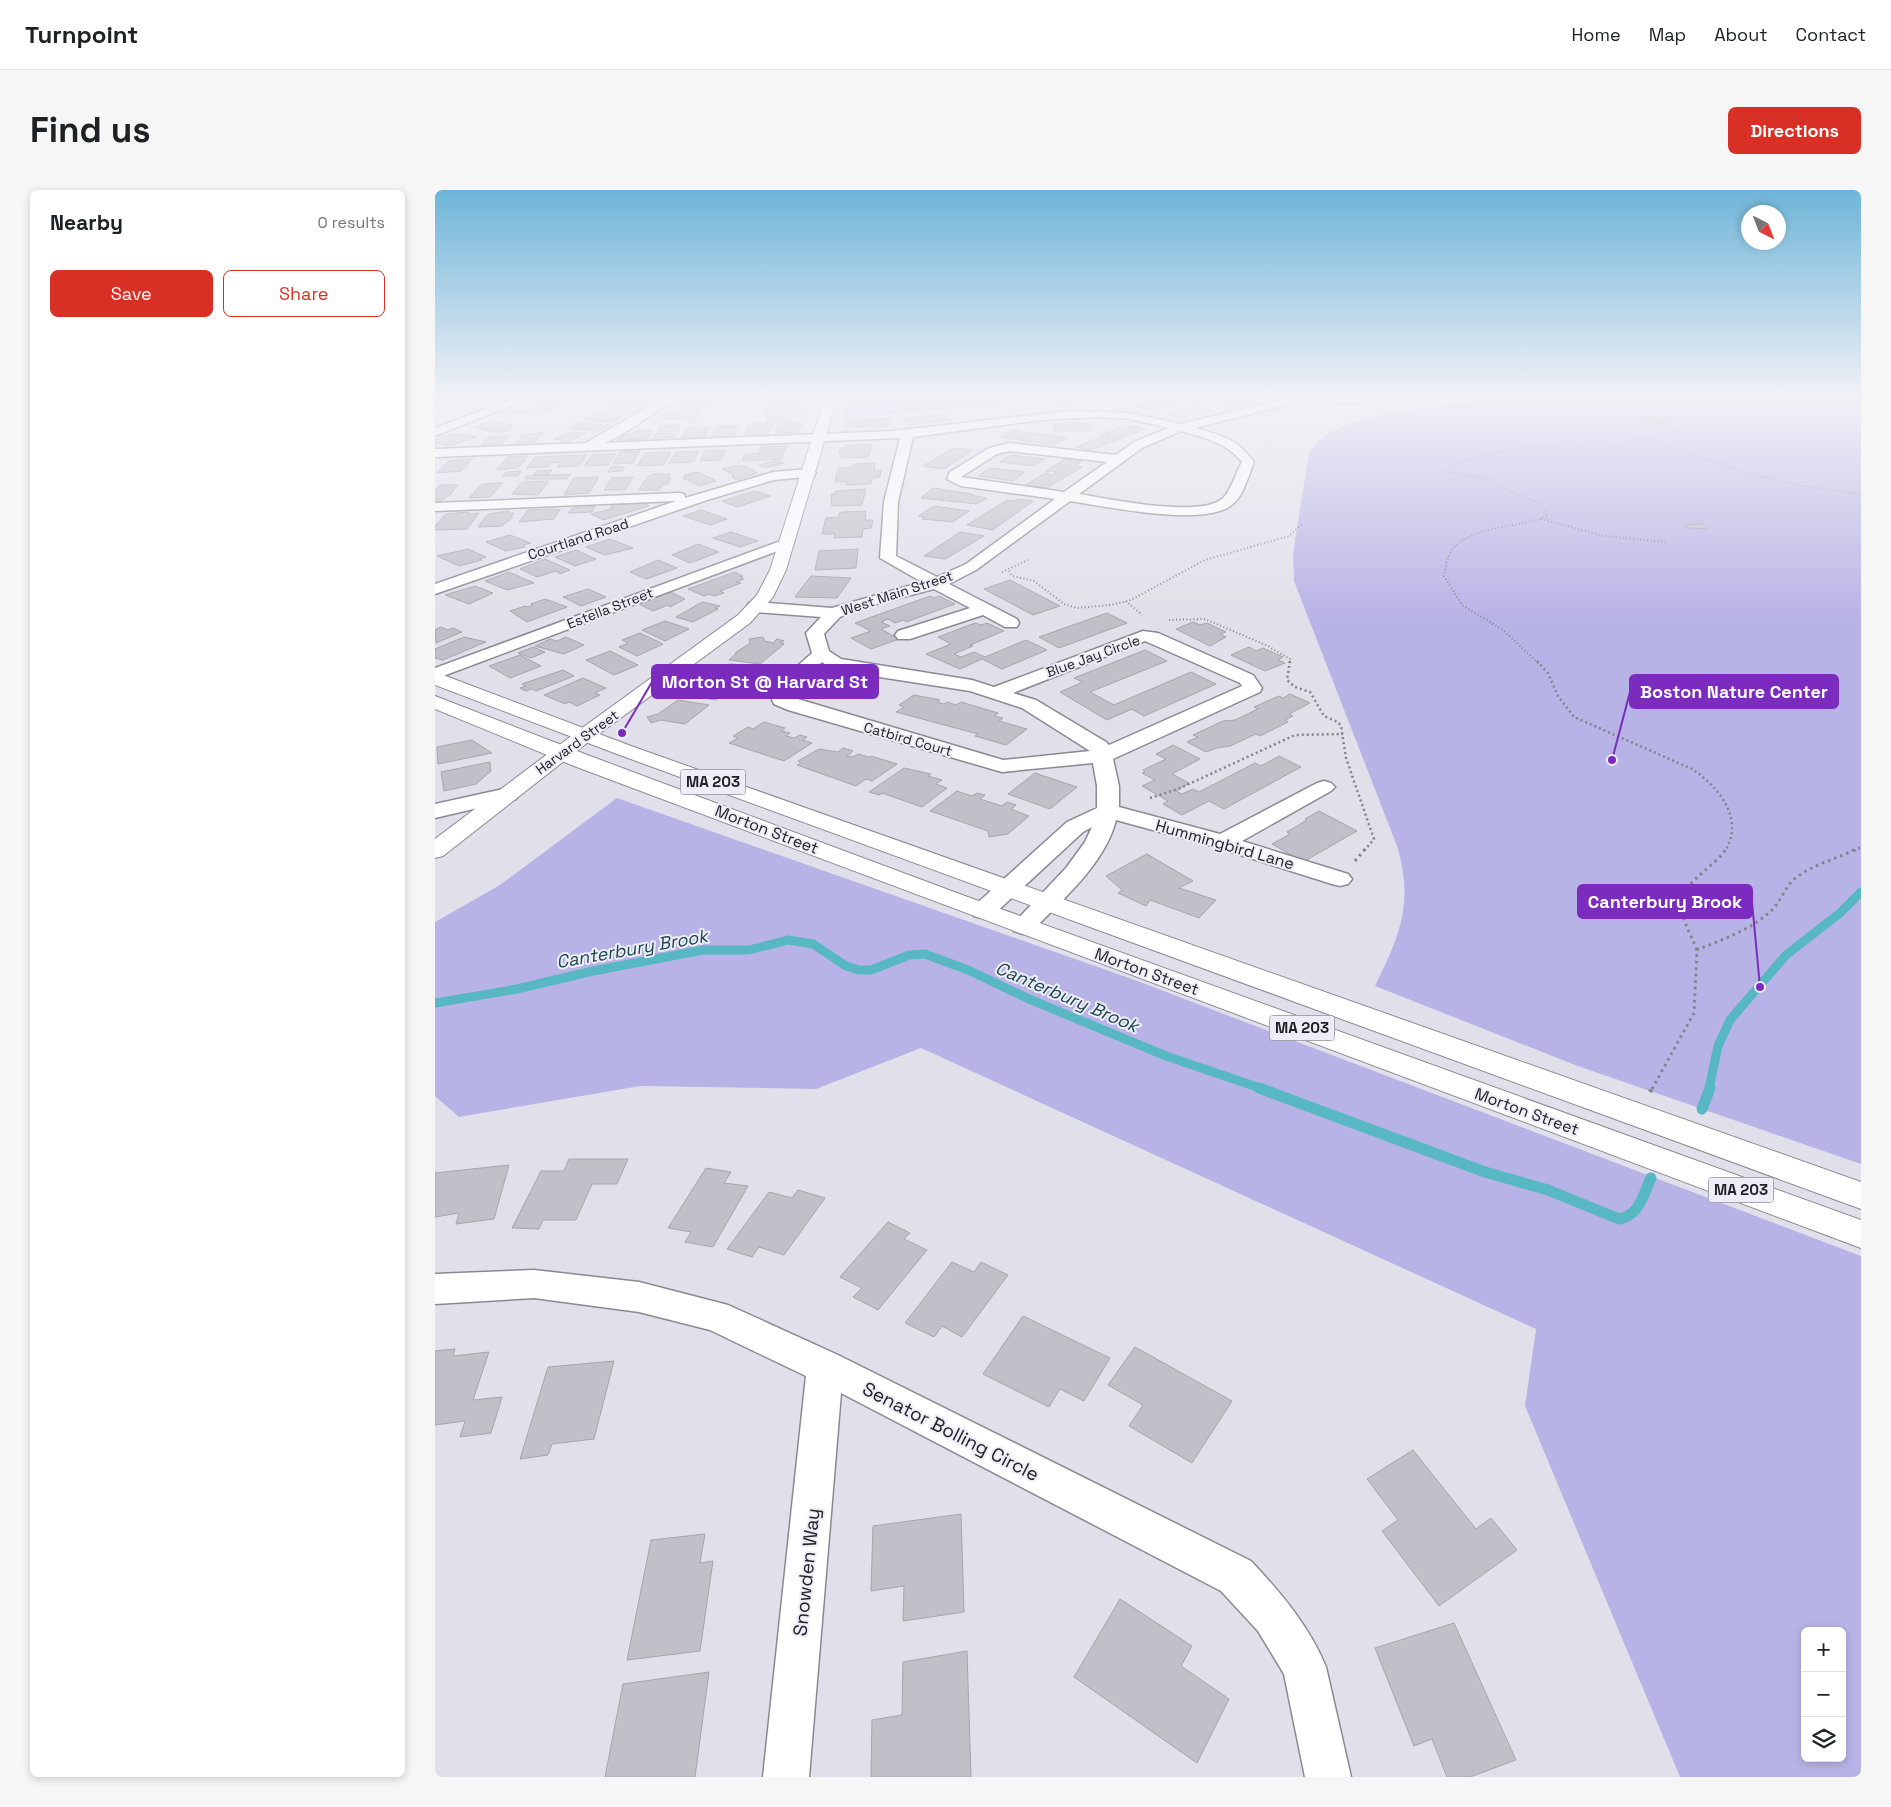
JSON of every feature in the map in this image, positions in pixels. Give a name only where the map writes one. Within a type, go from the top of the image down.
[{"type":"main road","name":"Harvard Street","points":[[435,851],[749,613],[764,597],[778,570],[785,543],[809,473]]},
{"type":"main road","name":"Morton Street","points":[[435,676],[585,736],[1861,1196]]},
{"type":"main road","name":"Morton Street","points":[[435,702],[562,753],[1023,926],[1861,1234]]},
{"type":"street","points":[[898,472],[891,502],[889,558],[1011,623]]},
{"type":"street","points":[[960,472],[954,478],[961,482],[1175,512],[1214,509],[1229,501],[1243,472]]},
{"type":"street","name":"West Main Street","points":[[821,654],[815,633],[829,619],[851,606],[938,583],[971,567],[1100,472]]},
{"type":"street","name":"Courtland Road","points":[[435,588],[703,497],[773,476],[809,473]]},
{"type":"street","points":[[435,506],[625,498],[703,497]]},
{"type":"street","name":"Estella Street","points":[[435,676],[785,543]]},
{"type":"street","points":[[904,636],[983,609]]},
{"type":"street","name":"West Main Street","points":[[749,613],[829,619]]},
{"type":"street","name":"Blue Jay Circle","points":[[995,693],[1143,636],[1152,637],[1247,678],[1253,688],[1102,756]]},
{"type":"street","points":[[821,654],[835,663],[860,670],[933,679],[995,693],[1029,704],[1099,746],[1109,804],[1101,838],[1023,926]]},
{"type":"street","name":"Catbird Court","points":[[821,654],[782,688],[781,700],[795,706],[1002,766],[1102,756]]},
{"type":"street","points":[[1223,842],[1323,787]]},
{"type":"street","points":[[435,811],[508,794]]},
{"type":"street","points":[[983,911],[1075,827],[1109,804]]},
{"type":"street","name":"Hummingbird Lane","points":[[1109,804],[1340,879]]},
{"type":"street","name":"Senator Bolling Circle","points":[[435,1289],[534,1284],[639,1298],[716,1316],[825,1367],[1235,1576],[1273,1616],[1304,1667],[1328,1777]]},
{"type":"street","name":"Snowden Way","points":[[786,1777],[825,1367]]},
{"type":"path","points":[[1449,472],[1490,479],[1500,487],[1536,502],[1545,509],[1547,516],[1487,532],[1459,543],[1449,555],[1444,576],[1462,605],[1503,630],[1525,648],[1548,673],[1559,696],[1574,717],[1692,769],[1707,778],[1725,802],[1731,815],[1734,836],[1714,864],[1683,892],[1680,908],[1697,950],[1694,1013],[1636,1115]]},
{"type":"path","points":[[1744,472],[1797,485],[1861,494]]},
{"type":"path","points":[[1541,519],[1604,536],[1665,542]]},
{"type":"path","points":[[1009,571],[1012,576],[1034,581],[1064,604],[1077,608],[1094,607],[1127,601],[1152,590],[1205,560],[1289,536],[1303,523]]},
{"type":"path","points":[[1127,601],[1133,609],[1149,619]]},
{"type":"path","points":[[1165,621],[1205,619],[1279,652],[1290,659],[1287,680],[1295,687],[1310,692],[1324,716],[1337,722],[1343,734],[1346,758],[1374,839],[1340,879]]},
{"type":"path","points":[[1109,804],[1152,798],[1185,786],[1295,735],[1343,734]]},
{"type":"path","points":[[1697,950],[1740,932],[1762,919],[1781,900],[1790,881],[1816,866],[1861,847]]},
{"type":"shaded area","points":[[1306,472],[1861,472],[1861,1164],[1575,1065],[1375,986],[1391,951],[1402,918],[1404,885],[1402,866],[1397,846],[1294,581],[1293,554]]},
{"type":"shaded area","points":[[617,798],[1132,979],[1861,1256],[1861,1777],[1680,1777],[1525,1406],[1536,1329],[921,1048],[816,1089],[640,1086],[459,1117],[435,1096],[435,922],[500,885]]},
{"type":"building","points":[[506,472],[520,472],[518,476],[502,476]]},
{"type":"building","points":[[536,472],[550,472],[549,474],[533,475]]},
{"type":"building","points":[[698,472],[716,481],[699,486],[683,478],[687,477],[684,475]]},
{"type":"building","points":[[728,472],[757,473],[736,480],[732,477],[735,476]]},
{"type":"building","points":[[837,472],[881,472],[880,477],[872,478],[871,484],[846,485],[847,482],[835,482]]},
{"type":"building","points":[[984,472],[1025,472],[1013,481],[978,476]]},
{"type":"building","points":[[1056,472],[1074,472],[1047,488],[1026,485],[1045,473],[1053,475]]},
{"type":"building","points":[[571,474],[567,479],[525,479],[527,476]]},
{"type":"building","points":[[653,474],[670,474],[667,478],[671,478],[668,484],[662,485],[659,490],[639,490],[647,477]]},
{"type":"building","points":[[599,477],[589,493],[564,495],[574,478]]},
{"type":"building","points":[[633,477],[625,490],[604,490],[612,478]]},
{"type":"building","points":[[549,481],[538,495],[512,494],[522,482]]},
{"type":"building","points":[[502,483],[490,497],[469,498],[482,484]]},
{"type":"building","points":[[440,485],[457,485],[451,494],[442,500],[435,500],[435,490]]},
{"type":"building","points":[[933,488],[987,498],[977,504],[921,498]]},
{"type":"building","points":[[866,489],[862,505],[832,506],[831,494],[836,494],[836,491]]},
{"type":"building","points":[[755,491],[770,496],[737,507],[722,501]]},
{"type":"building","points":[[1018,499],[1033,501],[993,530],[967,525],[1007,500],[1014,501]]},
{"type":"building","points":[[644,503],[649,506],[603,520],[591,514],[614,508],[610,508],[612,505]]},
{"type":"building","points":[[595,506],[592,512],[568,513],[572,508]]},
{"type":"building","points":[[934,506],[969,511],[953,522],[922,519],[925,517],[918,516]]},
{"type":"building","points":[[528,510],[560,510],[554,519],[519,522]]},
{"type":"building","points":[[701,510],[727,519],[710,525],[683,516]]},
{"type":"building","points":[[509,511],[507,513],[514,513],[511,517],[513,517],[502,526],[478,527],[488,514]]},
{"type":"building","points":[[866,511],[865,520],[873,520],[871,528],[863,529],[862,537],[834,538],[835,534],[822,534],[826,518],[839,517],[839,513],[843,512]]},
{"type":"building","points":[[469,512],[467,514],[479,513],[467,529],[435,530],[435,526],[446,514]]},
{"type":"building","points":[[1702,524],[1708,529],[1688,528],[1684,525]]},
{"type":"building","points":[[731,532],[758,541],[740,547],[713,538]]},
{"type":"building","points":[[960,532],[984,536],[945,559],[924,556]]},
{"type":"building","points":[[510,535],[531,543],[523,545],[525,547],[506,551],[486,542]]},
{"type":"building","points":[[610,539],[633,548],[605,555],[586,547]]},
{"type":"building","points":[[698,544],[719,552],[690,563],[672,555]]},
{"type":"building","points":[[468,549],[486,557],[479,559],[482,560],[459,566],[437,556]]},
{"type":"building","points":[[858,549],[856,568],[815,570],[819,551]]},
{"type":"building","points":[[576,550],[596,559],[575,566],[555,557]]},
{"type":"building","points":[[545,559],[570,570],[560,574],[556,571],[537,577],[520,569]]},
{"type":"building","points":[[658,560],[677,568],[646,579],[630,572]]},
{"type":"building","points":[[509,572],[534,583],[507,590],[485,581]]},
{"type":"building","points":[[735,572],[743,576],[740,577],[744,579],[736,582],[741,583],[720,591],[724,593],[704,596],[688,589]]},
{"type":"building","points":[[811,576],[851,578],[837,598],[795,597]]},
{"type":"building","points":[[1010,580],[1060,606],[1033,615],[984,589]]},
{"type":"building","points":[[475,586],[493,593],[469,604],[445,595]]},
{"type":"building","points":[[588,589],[606,597],[581,606],[563,597]]},
{"type":"building","points":[[671,592],[685,599],[670,607],[668,605],[653,611],[639,604]]},
{"type":"building","points":[[930,596],[934,598],[939,596],[955,604],[906,622],[904,620],[895,623],[888,619],[881,622],[890,626],[881,629],[899,639],[871,649],[851,638],[871,631],[855,623]]},
{"type":"building","points":[[545,599],[567,607],[527,622],[510,611],[525,606],[528,607]]},
{"type":"building","points":[[702,602],[720,606],[715,608],[718,609],[693,622],[676,617]]},
{"type":"building","points":[[1107,613],[1127,623],[1059,648],[1039,637]]},
{"type":"building","points":[[665,621],[689,629],[665,641],[642,630]]},
{"type":"building","points":[[1193,622],[1200,625],[1207,623],[1226,632],[1220,634],[1226,637],[1210,646],[1176,629]]},
{"type":"building","points":[[975,623],[981,625],[987,623],[1004,631],[954,654],[961,657],[974,652],[985,657],[1026,640],[1047,650],[1002,669],[982,659],[960,669],[926,654],[951,644],[938,637]]},
{"type":"building","points":[[441,627],[448,630],[453,628],[462,632],[436,643],[435,630]]},
{"type":"building","points":[[640,633],[663,644],[637,656],[619,647],[628,643],[622,640]]},
{"type":"building","points":[[464,637],[486,642],[443,660],[435,658],[435,649]]},
{"type":"building","points":[[566,637],[584,645],[564,654],[535,646],[550,639],[557,641]]},
{"type":"building","points":[[763,637],[765,641],[773,643],[777,639],[784,641],[780,643],[784,644],[760,664],[729,660],[737,653],[735,653],[750,643],[749,639]]},
{"type":"building","points":[[533,647],[545,652],[531,658],[518,653]]},
{"type":"building","points":[[1249,647],[1256,651],[1263,648],[1283,657],[1278,660],[1285,663],[1265,671],[1231,655]]},
{"type":"building","points":[[1145,650],[1167,661],[1090,692],[1114,705],[1191,672],[1216,684],[1144,716],[1132,709],[1107,720],[1060,692],[1083,682],[1074,678]]},
{"type":"building","points":[[610,651],[638,665],[614,675],[586,660]]},
{"type":"building","points":[[520,655],[541,666],[510,678],[489,666]]},
{"type":"building","points":[[732,664],[757,667],[716,700],[684,695],[695,683],[699,684],[711,675],[706,674],[711,670],[717,670],[723,665]]},
{"type":"building","points":[[563,670],[574,676],[536,691],[532,689],[526,691],[520,688],[526,686],[522,684]]},
{"type":"building","points":[[583,678],[606,688],[595,693],[600,695],[577,706],[569,702],[565,704],[544,695]]},
{"type":"building","points":[[1290,694],[1310,703],[1289,714],[1293,716],[1285,720],[1288,722],[1260,736],[1256,734],[1230,746],[1206,752],[1187,742],[1198,737],[1193,735],[1223,721],[1235,720],[1258,709],[1254,707],[1279,696],[1283,698]]},
{"type":"building","points":[[914,695],[940,700],[937,702],[944,704],[947,702],[956,705],[961,702],[998,713],[994,716],[1003,718],[999,721],[1027,729],[1006,745],[975,736],[978,734],[896,712],[904,707],[899,705]]},
{"type":"building","points":[[678,700],[709,705],[685,724],[661,720],[651,723],[647,717],[658,714]]},
{"type":"building","points":[[764,722],[785,728],[781,731],[790,733],[786,736],[794,738],[800,735],[807,737],[802,740],[812,743],[784,761],[729,743],[738,738],[733,736],[748,727],[753,729]]},
{"type":"building","points":[[472,740],[492,753],[438,764],[437,747]]},
{"type":"building","points":[[1173,745],[1200,759],[1172,774],[1189,783],[1176,791],[1182,794],[1193,789],[1199,792],[1255,763],[1261,766],[1279,756],[1301,767],[1224,809],[1209,801],[1182,815],[1163,804],[1168,801],[1142,786],[1155,780],[1142,773],[1145,772],[1143,770],[1166,759],[1156,754]]},
{"type":"building","points":[[843,748],[853,751],[847,756],[853,757],[858,754],[871,756],[897,764],[872,781],[866,779],[856,786],[797,765],[801,763],[798,761],[819,749],[838,752]]},
{"type":"building","points":[[490,762],[491,771],[476,784],[444,791],[441,772]]},
{"type":"building","points":[[904,768],[931,774],[928,776],[942,780],[936,784],[947,788],[922,807],[882,793],[879,795],[869,792]]},
{"type":"building","points":[[1035,773],[1077,787],[1050,809],[1008,794]]},
{"type":"building","points":[[957,791],[972,796],[977,793],[985,795],[980,799],[1002,806],[1007,802],[1016,805],[1011,809],[1029,816],[1008,834],[989,837],[988,831],[930,811]]},
{"type":"building","points":[[1319,811],[1357,831],[1303,862],[1272,844],[1290,834],[1287,832]]},
{"type":"building","points":[[1147,854],[1193,881],[1179,888],[1216,900],[1199,918],[1150,900],[1146,906],[1118,893],[1122,890],[1106,876]]},
{"type":"building","points":[[569,1159],[628,1159],[617,1184],[592,1184],[576,1220],[543,1220],[539,1229],[512,1228],[541,1171],[564,1171]]},
{"type":"building","points":[[509,1165],[494,1219],[456,1224],[459,1213],[435,1217],[435,1173]]},
{"type":"building","points":[[706,1168],[731,1172],[724,1183],[748,1186],[713,1247],[685,1242],[691,1232],[668,1228]]},
{"type":"building","points":[[798,1190],[825,1198],[784,1255],[759,1247],[752,1257],[727,1249],[769,1192],[792,1198]]},
{"type":"building","points":[[888,1222],[910,1233],[904,1239],[927,1250],[878,1310],[853,1297],[862,1288],[840,1277]]},
{"type":"building","points":[[952,1262],[974,1272],[981,1262],[1008,1275],[962,1337],[942,1326],[934,1337],[905,1323]]},
{"type":"building","points":[[1023,1316],[1110,1358],[1084,1401],[1060,1389],[1049,1407],[983,1374]]},
{"type":"building","points":[[1135,1347],[1232,1401],[1192,1463],[1129,1426],[1143,1405],[1108,1385]]},
{"type":"building","points":[[455,1349],[453,1356],[489,1352],[473,1400],[502,1397],[491,1433],[460,1437],[465,1421],[435,1425],[435,1351]]},
{"type":"building","points":[[614,1361],[594,1439],[552,1444],[548,1455],[520,1459],[548,1367]]},
{"type":"building","points":[[1413,1450],[1476,1529],[1491,1518],[1517,1550],[1439,1606],[1382,1531],[1398,1520],[1367,1479]]},
{"type":"building","points":[[961,1514],[964,1612],[903,1621],[904,1586],[871,1591],[873,1526]]},
{"type":"building","points":[[705,1534],[700,1563],[713,1561],[700,1651],[627,1660],[651,1540]]},
{"type":"building","points":[[1120,1599],[1192,1646],[1181,1666],[1229,1699],[1197,1763],[1074,1677]]},
{"type":"building","points":[[1454,1623],[1516,1760],[1470,1777],[1447,1777],[1432,1739],[1414,1746],[1375,1648]]},
{"type":"building","points":[[967,1651],[971,1777],[871,1777],[872,1720],[902,1715],[903,1662]]},
{"type":"building","points":[[709,1672],[695,1777],[605,1777],[623,1684]]},
{"type":"waterway","name":"Canterbury Brook","points":[[1709,1089],[1718,1046],[1730,1020],[1786,955],[1840,913],[1861,892]]},
{"type":"waterway","name":"Canterbury Brook","points":[[435,1003],[517,989],[593,971],[703,950],[749,950],[788,940],[813,944],[846,966],[859,970],[871,970],[909,955],[925,954],[968,970],[1029,999],[1166,1056],[1263,1089]]},
{"type":"waterway","name":"Canterbury Brook","points":[[1259,1088],[1485,1172],[1548,1190],[1619,1219],[1626,1217],[1636,1209],[1651,1178]]},
{"type":"waterway","name":"Canterbury Brook","points":[[1702,1109],[1710,1088]]},
{"type":"place","name":"Morton St @ Harvard St","points":[[622,733]]},
{"type":"place","name":"Boston Nature Center","points":[[1612,760]]},
{"type":"place","name":"Canterbury Brook","points":[[1760,987]]}]
